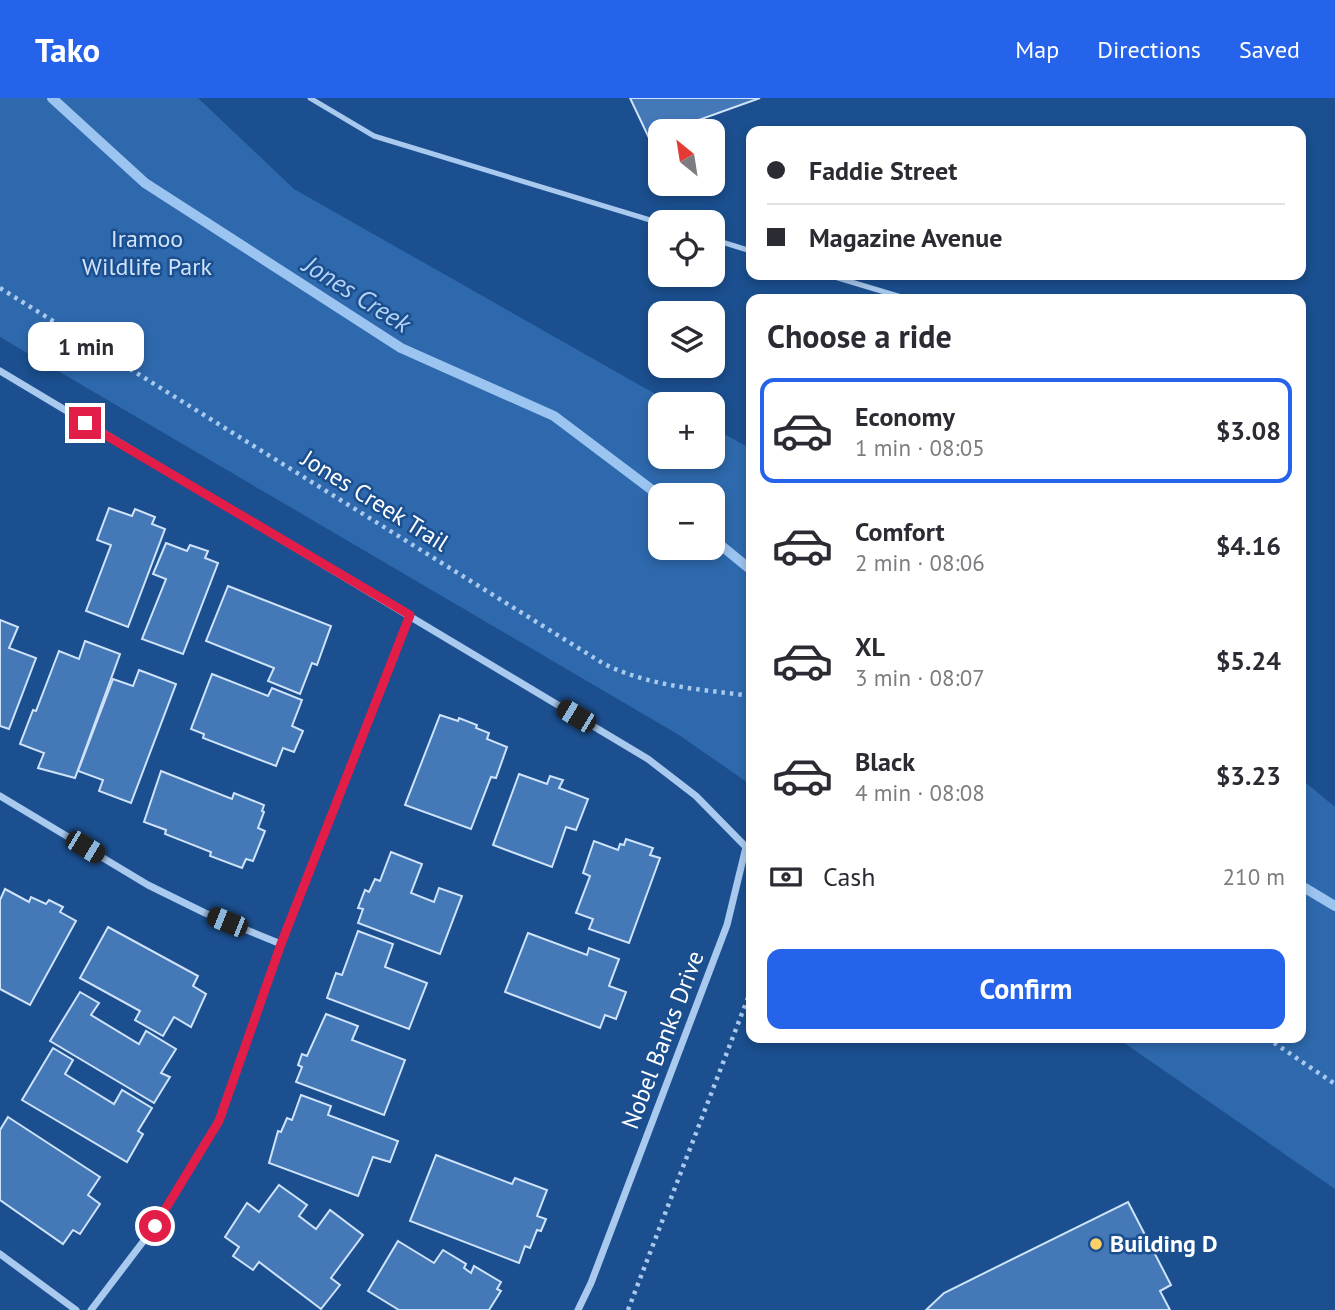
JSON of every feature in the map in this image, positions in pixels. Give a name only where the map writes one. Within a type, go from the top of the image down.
[{"type":"street","points":[[0,371],[410,615],[281,944],[219,1121],[155,1226],[92,1310]]},
{"type":"street","name":"Nobel Banks Drive","points":[[410,615],[648,759],[696,796],[746,847],[727,925],[591,1283],[578,1310]]},
{"type":"street","points":[[0,796],[148,885],[205,913],[281,944]]},
{"type":"street","points":[[0,1254],[76,1310]]},
{"type":"lane","points":[[310,98],[374,136],[648,219]]},
{"type":"lane","points":[[725,243],[746,249]]},
{"type":"lane","points":[[845,280],[891,294]]},
{"type":"path","name":"Jones Creek Trail","points":[[0,288],[604,664],[627,675],[663,685],[746,694]]},
{"type":"path","points":[[628,1310],[746,1003]]},
{"type":"path","points":[[1274,1043],[1335,1084]]},
{"type":"green space","name":"Iramoo Wildlife Park","points":[[0,98],[198,98],[294,189],[652,392],[648,392],[648,469],[725,469],[725,434],[746,446],[746,782],[679,735],[0,337]]},
{"type":"green space","points":[[1306,783],[1335,807],[1335,1189],[1124,1043],[1306,1043]]},
{"type":"building","points":[[630,98],[760,98],[701,119],[648,119],[648,136]]},
{"type":"building","points":[[109,508],[132,516],[135,509],[155,517],[152,524],[165,529],[128,627],[86,611],[111,545],[97,540]]},
{"type":"building","points":[[166,543],[187,551],[190,545],[208,551],[205,558],[218,563],[183,654],[142,639],[166,579],[153,574]]},
{"type":"building","points":[[228,586],[331,626],[317,665],[312,663],[300,694],[268,681],[274,668],[206,641]]},
{"type":"building","points":[[0,620],[18,627],[9,648],[36,658],[9,729],[0,726]]},
{"type":"building","points":[[85,641],[120,654],[75,778],[38,768],[44,753],[20,744],[59,651],[79,659]]},
{"type":"building","points":[[139,670],[176,684],[131,803],[99,791],[103,780],[78,771],[113,679],[133,686]]},
{"type":"building","points":[[212,674],[268,696],[272,688],[302,700],[292,726],[303,731],[294,752],[283,748],[276,766],[203,738],[204,734],[191,729]]},
{"type":"building","points":[[440,715],[477,725],[476,728],[489,733],[487,739],[507,747],[496,778],[491,777],[471,829],[405,805]]},
{"type":"building","points":[[161,771],[232,799],[234,793],[264,805],[258,828],[265,831],[253,861],[246,859],[242,868],[210,856],[211,852],[165,834],[166,830],[144,822]]},
{"type":"building","points":[[519,774],[547,784],[550,776],[563,780],[559,788],[588,799],[576,830],[566,827],[552,867],[493,845]]},
{"type":"building","points":[[626,839],[653,848],[650,855],[660,858],[629,943],[589,929],[593,919],[576,913],[590,876],[583,873],[594,841],[618,850]]},
{"type":"building","points":[[391,852],[422,864],[411,893],[434,902],[439,888],[462,896],[440,954],[358,923],[363,909],[358,908],[365,890],[369,892],[375,879],[380,881]]},
{"type":"building","points":[[5,889],[29,902],[31,897],[46,904],[49,900],[63,907],[60,912],[76,921],[30,1005],[0,989],[0,900]]},
{"type":"building","points":[[108,927],[198,976],[193,986],[206,994],[191,1027],[174,1017],[163,1036],[135,1020],[140,1011],[80,978]]},
{"type":"building","points":[[358,931],[393,944],[385,967],[427,983],[409,1029],[327,998],[336,973],[342,975]]},
{"type":"building","points":[[528,933],[587,955],[589,948],[619,959],[609,986],[626,992],[616,1019],[605,1015],[600,1028],[505,992]]},
{"type":"building","points":[[80,992],[99,1003],[91,1015],[139,1044],[146,1031],[176,1049],[161,1073],[170,1077],[154,1103],[50,1041]]},
{"type":"building","points":[[326,1014],[358,1026],[352,1040],[405,1060],[384,1115],[296,1082],[302,1067],[298,1065],[302,1054],[307,1056]]},
{"type":"building","points":[[53,1048],[73,1060],[65,1074],[114,1104],[122,1090],[152,1108],[138,1131],[143,1134],[127,1162],[22,1100]]},
{"type":"building","points":[[301,1095],[331,1106],[328,1115],[398,1141],[390,1162],[373,1157],[358,1196],[269,1163],[278,1131],[281,1132],[287,1118],[292,1120]]},
{"type":"building","points":[[8,1117],[100,1177],[88,1195],[100,1204],[80,1234],[73,1230],[63,1244],[0,1200],[0,1130]]},
{"type":"building","points":[[436,1155],[512,1184],[515,1178],[547,1190],[537,1216],[546,1219],[541,1231],[537,1230],[530,1248],[525,1246],[519,1263],[410,1221]]},
{"type":"building","points":[[279,1185],[307,1205],[299,1216],[316,1229],[330,1210],[363,1235],[331,1278],[340,1285],[321,1309],[259,1262],[253,1270],[233,1256],[239,1247],[225,1237],[247,1203],[259,1212]]},
{"type":"building","name":"Building D","points":[[1128,1202],[1171,1285],[1160,1291],[1170,1310],[926,1310],[944,1293]]},
{"type":"building","points":[[398,1241],[434,1263],[443,1250],[466,1264],[464,1268],[471,1273],[474,1266],[501,1282],[497,1289],[501,1291],[489,1310],[399,1310],[368,1291]]},
{"type":"waterway","name":"Jones Creek","points":[[52,98],[145,183],[401,348],[554,416],[648,487]]},
{"type":"waterway","name":"Jones Creek","points":[[725,549],[746,566]]},
{"type":"waterway","name":"Jones Creek","points":[[1306,889],[1335,906]]},
{"type":"place","name":"Building D","points":[[1096,1244]]},
{"type":"route","points":[[85,423],[410,615],[281,944],[219,1121],[155,1226]]}]
